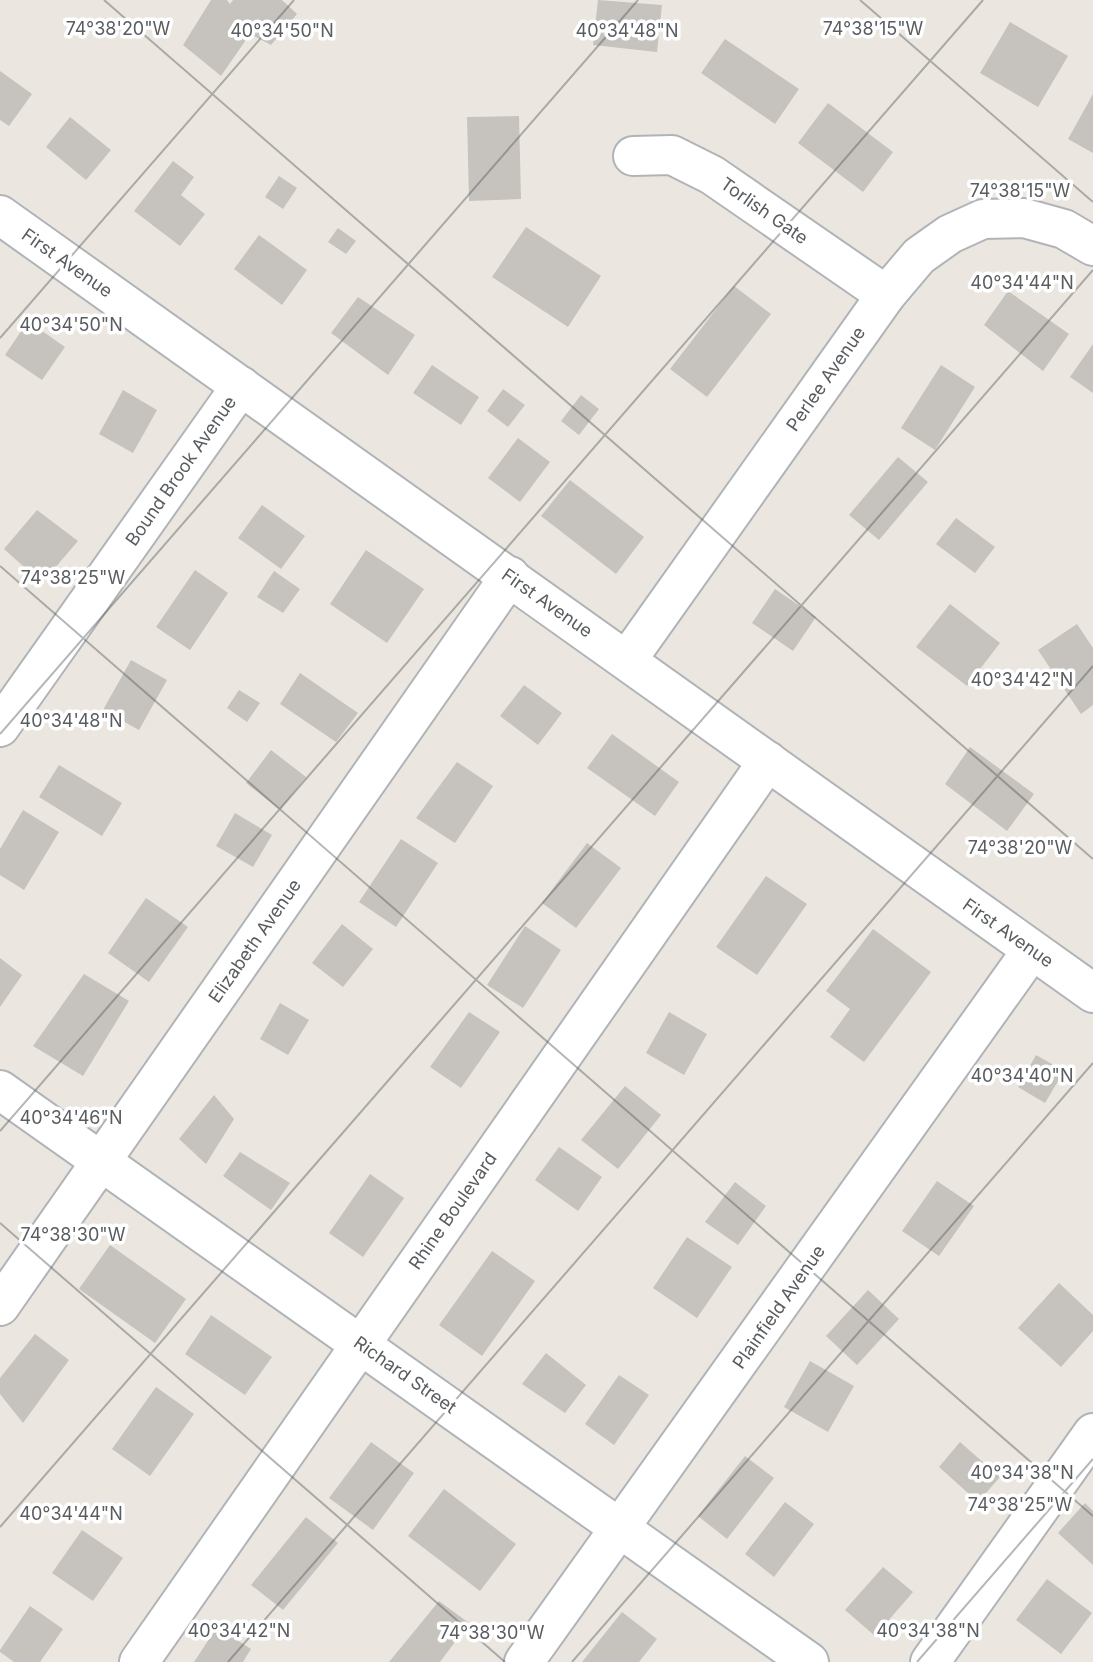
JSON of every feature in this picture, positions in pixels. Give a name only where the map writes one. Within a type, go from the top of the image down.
[{"type":"street","name":"Torlish Gate","points":[[633,156],[672,155],[712,175],[886,295]]},
{"type":"street","name":"First Avenue","points":[[0,215],[1093,993]]},
{"type":"street","name":"Perlee Avenue","points":[[628,660],[886,295],[919,257],[950,234],[983,219],[1024,218],[1064,229],[1093,246]]},
{"type":"street","name":"Bound Brook Avenue","points":[[0,727],[241,386]]},
{"type":"street","name":"Elizabeth Avenue","points":[[0,1306],[510,576]]},
{"type":"street","name":"Rhine Boulevard","points":[[139,1662],[768,761]]},
{"type":"street","name":"Plainfield Avenue","points":[[524,1662],[622,1529],[1032,950]]},
{"type":"street","name":"Richard Street","points":[[0,1090],[809,1662]]},
{"type":"street","points":[[930,1662],[1093,1433]]},
{"type":"building","points":[[211,0],[227,0],[230,4],[233,0],[282,0],[297,14],[271,45],[250,34],[221,76],[183,45]]},
{"type":"building","points":[[598,0],[662,5],[657,52],[593,45]]},
{"type":"building","points":[[1010,22],[1068,56],[1038,107],[980,73]]},
{"type":"building","points":[[725,39],[799,89],[775,124],[701,73]]},
{"type":"building","points":[[0,71],[32,94],[9,126],[0,120]]},
{"type":"building","points":[[1093,94],[1093,153],[1068,139]]},
{"type":"building","points":[[828,103],[893,152],[863,192],[798,143]]},
{"type":"building","points":[[519,116],[521,199],[469,201],[467,117]]},
{"type":"building","points":[[70,117],[111,150],[86,180],[46,147]]},
{"type":"building","points":[[173,161],[194,177],[181,195],[205,214],[180,246],[134,211]]},
{"type":"building","points":[[279,176],[297,188],[283,209],[265,197]]},
{"type":"building","points":[[526,227],[601,276],[568,327],[492,277]]},
{"type":"building","points":[[338,228],[356,241],[346,254],[328,242]]},
{"type":"building","points":[[259,235],[307,270],[282,305],[234,269]]},
{"type":"building","points":[[734,286],[771,314],[707,397],[670,369]]},
{"type":"building","points":[[1008,291],[1069,334],[1043,371],[984,325]]},
{"type":"building","points":[[358,297],[415,335],[388,375],[331,333]]},
{"type":"building","points":[[28,321],[65,347],[42,380],[5,355]]},
{"type":"building","points":[[1093,344],[1093,393],[1070,377]]},
{"type":"building","points":[[432,365],[479,397],[461,425],[413,393]]},
{"type":"building","points":[[941,365],[975,387],[935,450],[901,428]]},
{"type":"building","points":[[503,389],[525,405],[508,427],[487,411]]},
{"type":"building","points":[[123,390],[157,410],[133,453],[99,434]]},
{"type":"building","points":[[581,395],[599,409],[579,435],[561,421]]},
{"type":"building","points":[[518,438],[550,462],[520,502],[488,478]]},
{"type":"building","points":[[898,457],[928,482],[879,540],[849,515]]},
{"type":"building","points":[[570,480],[644,537],[616,574],[541,516]]},
{"type":"building","points":[[262,505],[305,536],[281,569],[238,538]]},
{"type":"building","points":[[37,510],[78,541],[42,583],[4,549]]},
{"type":"building","points":[[956,518],[995,547],[975,573],[936,544]]},
{"type":"building","points":[[366,550],[424,589],[387,643],[330,604]]},
{"type":"building","points":[[195,570],[228,593],[190,650],[156,627]]},
{"type":"building","points":[[274,571],[300,589],[283,613],[257,597]]},
{"type":"building","points":[[775,589],[816,617],[793,651],[752,623]]},
{"type":"building","points":[[950,604],[1000,643],[967,686],[916,647]]},
{"type":"building","points":[[1077,624],[1093,648],[1093,705],[1081,714],[1038,650]]},
{"type":"building","points":[[131,660],[167,680],[139,730],[103,710]]},
{"type":"building","points":[[300,673],[358,713],[336,742],[280,704]]},
{"type":"building","points":[[524,685],[562,713],[538,745],[500,716]]},
{"type":"building","points":[[239,690],[260,703],[247,722],[227,708]]},
{"type":"building","points":[[612,734],[679,782],[655,816],[587,768]]},
{"type":"building","points":[[970,747],[1034,794],[1007,831],[945,784]]},
{"type":"building","points":[[271,750],[306,777],[280,810],[246,783]]},
{"type":"building","points":[[457,762],[493,786],[455,843],[416,818]]},
{"type":"building","points":[[59,765],[122,803],[102,836],[39,797]]},
{"type":"building","points":[[23,810],[59,832],[24,890],[0,875],[0,849]]},
{"type":"building","points":[[235,813],[272,835],[253,867],[216,846]]},
{"type":"building","points":[[401,839],[438,863],[396,927],[359,902]]},
{"type":"building","points":[[587,843],[621,868],[576,928],[542,903]]},
{"type":"building","points":[[766,876],[807,904],[757,975],[716,947]]},
{"type":"building","points":[[146,898],[188,927],[149,982],[108,953]]},
{"type":"building","points":[[342,924],[373,949],[343,987],[312,963]]},
{"type":"building","points":[[525,926],[561,950],[523,1008],[487,985]]},
{"type":"building","points":[[873,929],[931,972],[864,1062],[830,1037],[850,1009],[826,991]]},
{"type":"building","points":[[0,958],[22,975],[0,1007]]},
{"type":"building","points":[[84,974],[129,1001],[83,1076],[33,1046]]},
{"type":"building","points":[[280,1003],[309,1020],[288,1055],[260,1039]]},
{"type":"building","points":[[469,1012],[500,1032],[461,1088],[430,1067]]},
{"type":"building","points":[[669,1012],[707,1034],[684,1075],[646,1053]]},
{"type":"building","points":[[1036,1055],[1064,1071],[1045,1103],[1018,1087]]},
{"type":"building","points":[[625,1086],[661,1115],[618,1169],[581,1140]]},
{"type":"building","points":[[214,1095],[234,1119],[206,1164],[179,1139]]},
{"type":"building","points":[[559,1147],[602,1177],[578,1211],[535,1180]]},
{"type":"building","points":[[240,1152],[290,1183],[271,1210],[223,1176]]},
{"type":"building","points":[[370,1174],[404,1198],[363,1257],[329,1233]]},
{"type":"building","points":[[937,1181],[974,1206],[939,1256],[902,1231]]},
{"type":"building","points":[[735,1182],[766,1206],[738,1245],[705,1222]]},
{"type":"building","points":[[687,1237],[732,1267],[697,1318],[653,1288]]},
{"type":"building","points":[[110,1245],[186,1299],[155,1343],[79,1289]]},
{"type":"building","points":[[492,1251],[535,1281],[482,1356],[439,1325]]},
{"type":"building","points":[[1059,1283],[1093,1315],[1093,1331],[1061,1367],[1018,1328]]},
{"type":"building","points":[[868,1290],[899,1319],[857,1365],[826,1336]]},
{"type":"building","points":[[211,1315],[272,1357],[245,1395],[185,1354]]},
{"type":"building","points":[[35,1334],[69,1360],[23,1423],[0,1394],[0,1378]]},
{"type":"building","points":[[546,1353],[586,1385],[565,1413],[522,1384]]},
{"type":"building","points":[[810,1361],[854,1386],[828,1432],[784,1407]]},
{"type":"building","points":[[619,1375],[649,1395],[614,1445],[585,1424]]},
{"type":"building","points":[[156,1387],[194,1414],[150,1476],[112,1449]]},
{"type":"building","points":[[371,1442],[414,1473],[373,1530],[329,1498]]},
{"type":"building","points":[[960,1442],[1000,1477],[978,1502],[939,1467]]},
{"type":"building","points":[[745,1456],[774,1478],[727,1539],[698,1516]]},
{"type":"building","points":[[444,1489],[516,1544],[480,1591],[408,1536]]},
{"type":"building","points":[[785,1502],[814,1524],[774,1577],[745,1554]]},
{"type":"building","points":[[1085,1503],[1093,1511],[1093,1565],[1058,1533]]},
{"type":"building","points":[[306,1517],[338,1543],[283,1610],[251,1585]]},
{"type":"building","points":[[82,1530],[123,1558],[93,1601],[52,1573]]},
{"type":"building","points":[[883,1567],[913,1592],[875,1636],[845,1610]]},
{"type":"building","points":[[1047,1579],[1092,1613],[1061,1654],[1016,1620]]},
{"type":"building","points":[[439,1601],[469,1623],[440,1662],[389,1662]]},
{"type":"building","points":[[30,1606],[63,1629],[40,1662],[14,1662],[0,1650]]},
{"type":"building","points":[[622,1612],[657,1639],[639,1662],[582,1662]]},
{"type":"building","points":[[217,1627],[251,1649],[243,1662],[194,1662]]}]
